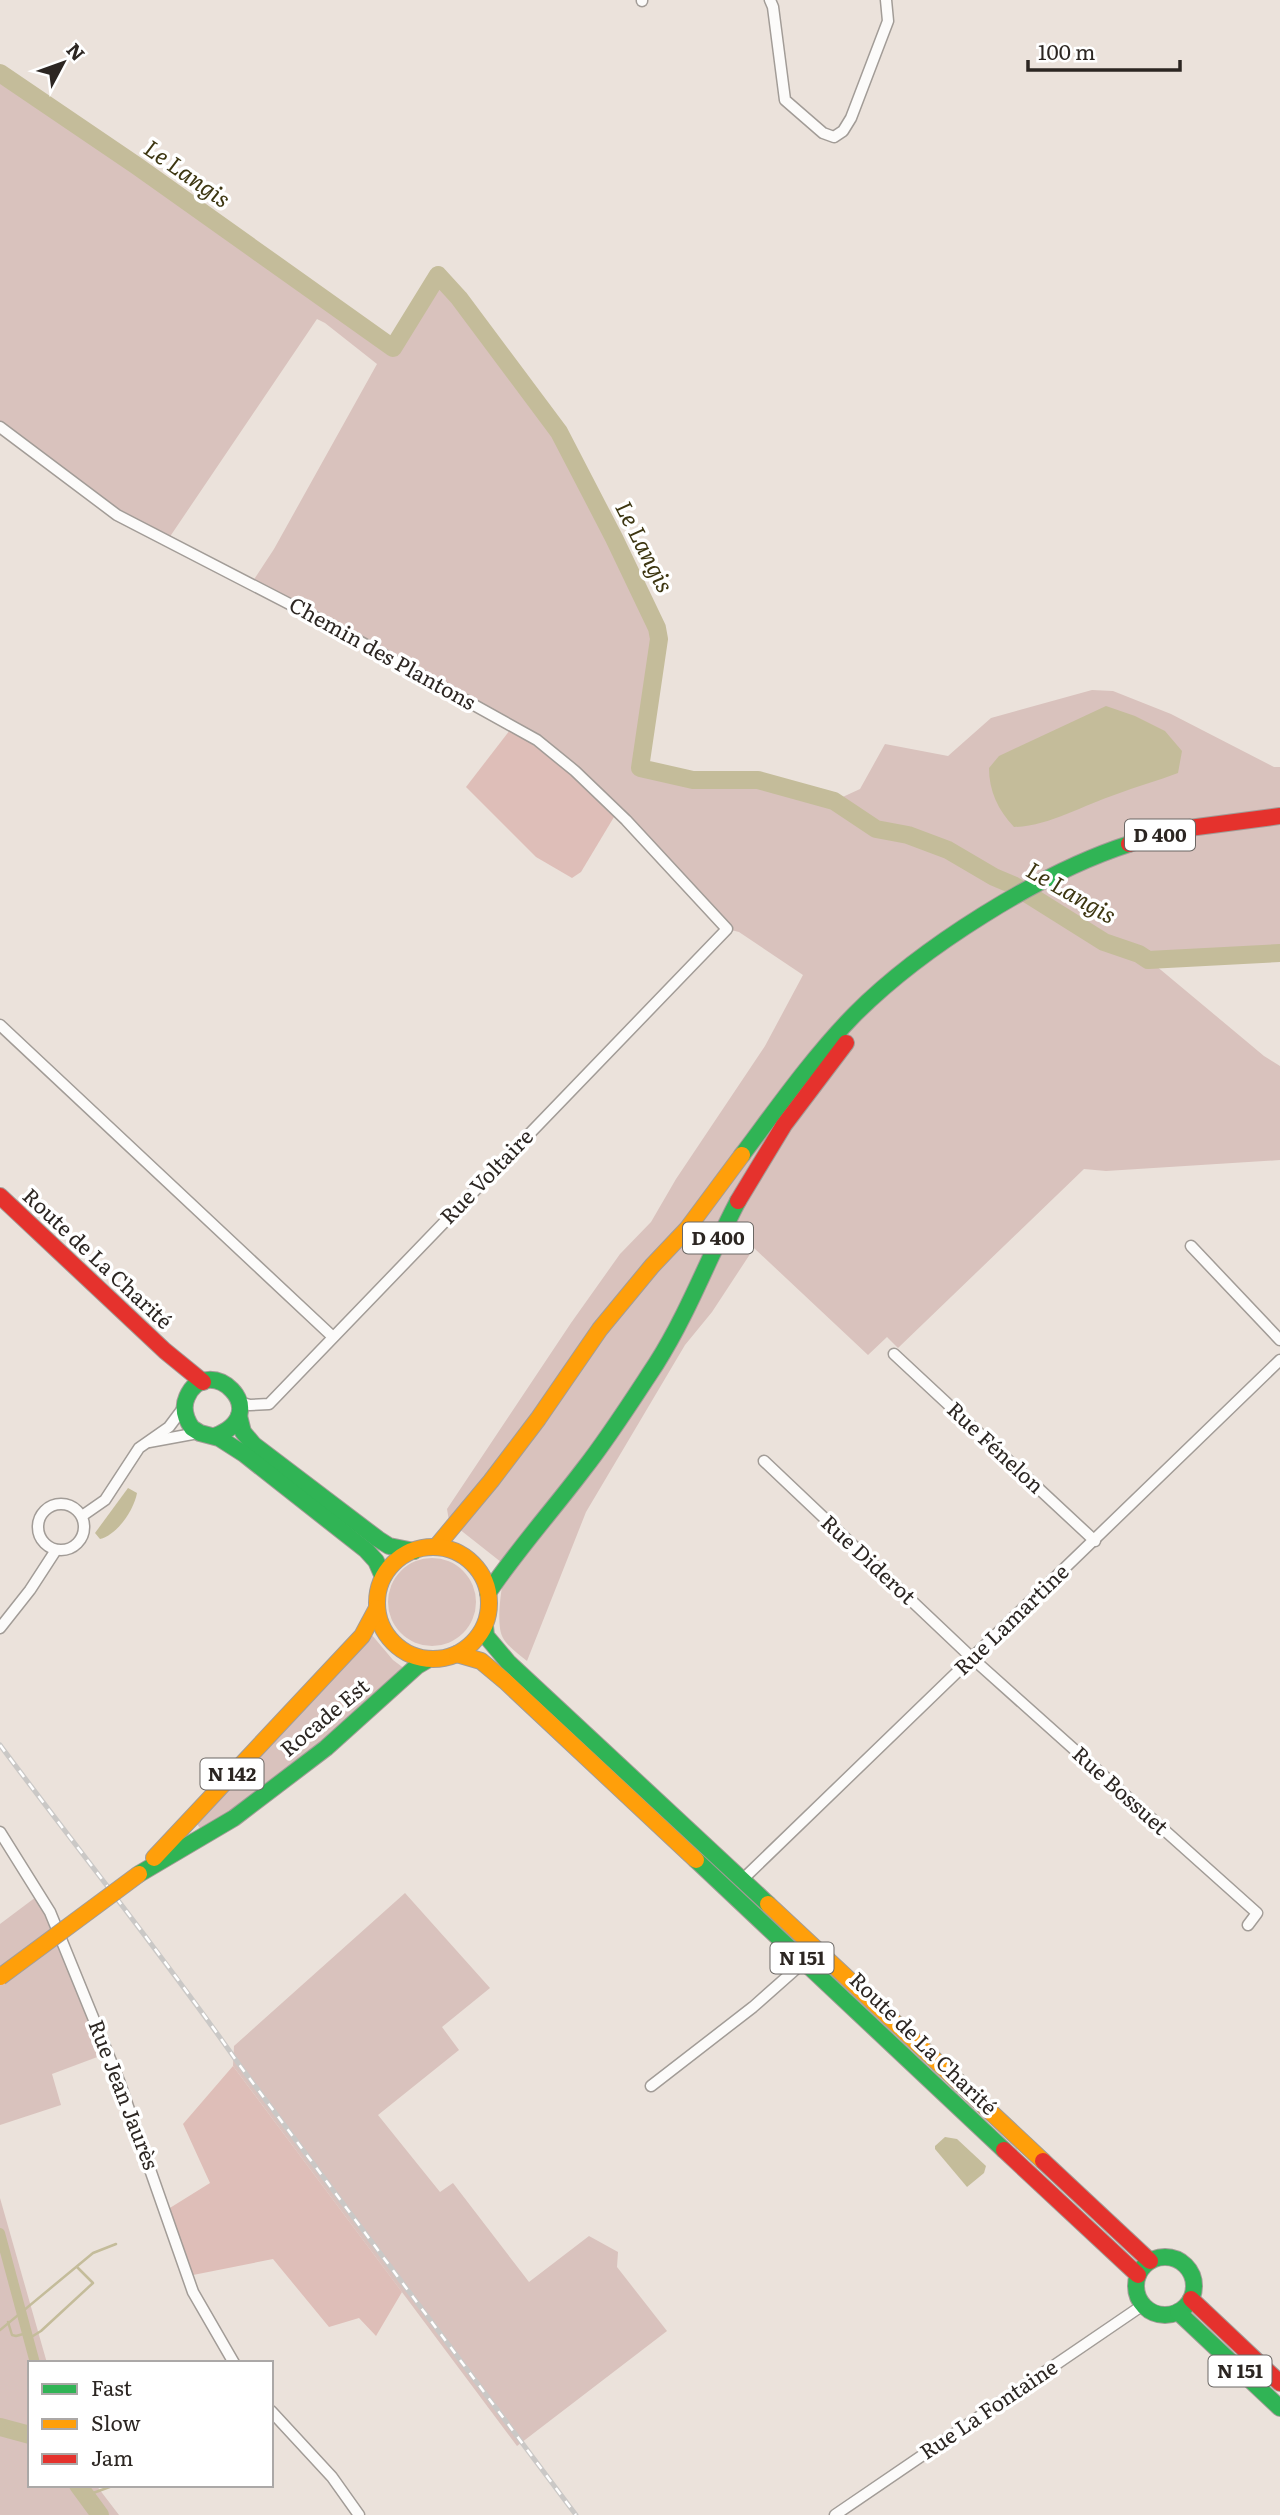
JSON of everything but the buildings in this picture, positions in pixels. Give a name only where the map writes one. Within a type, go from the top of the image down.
[{"type":"main road","name":"D 400","points":[[436,1547],[499,1471],[600,1329],[652,1266],[687,1229],[807,1069],[854,1015],[887,984],[961,930],[1011,899],[1111,850],[1174,830],[1280,816]]},
{"type":"main road","name":"D 400","points":[[488,1593],[506,1566],[585,1468],[657,1362],[688,1306],[714,1246],[748,1182],[784,1125],[830,1062],[921,958]]},
{"type":"main road","name":"Route de La Charité","points":[[0,1196],[165,1351],[203,1382]]},
{"type":"main road","name":"Route de La Charité","points":[[165,1351],[186,1401]]},
{"type":"main road","points":[[383,1577],[376,1561],[366,1550],[243,1454],[188,1422],[186,1401],[203,1382],[216,1381],[234,1390],[243,1432],[264,1452],[378,1539],[389,1546],[414,1550],[436,1547],[454,1551],[470,1561],[482,1575],[488,1593],[489,1610],[485,1626],[469,1647],[457,1654],[429,1659],[414,1656],[394,1643],[381,1623],[377,1608],[383,1577],[396,1561],[414,1550]]},
{"type":"main road","points":[[207,1435],[229,1431],[239,1409]]},
{"type":"main road","name":"Rocade Est","points":[[139,1874],[362,1636],[377,1608]]},
{"type":"main road","name":"Route de La Charité","points":[[485,1626],[486,1636],[509,1662],[1150,2261]]},
{"type":"main road","name":"Route de La Charité","points":[[457,1654],[481,1661],[506,1681],[1138,2275]]},
{"type":"main road","name":"Rocade Est","points":[[0,1977],[139,1874],[234,1818],[326,1748],[405,1676],[429,1659]]},
{"type":"main road","points":[[1171,2258],[1182,2263],[1193,2280],[1191,2299],[1178,2312],[1162,2315],[1143,2305],[1137,2292],[1138,2275],[1150,2261],[1171,2258]]},
{"type":"main road","name":"N 151","points":[[1191,2299],[1280,2384]]},
{"type":"main road","name":"N 151","points":[[1178,2312],[1280,2408]]},
{"type":"street","points":[[770,0],[774,7],[785,100],[823,133],[834,137],[843,131],[850,118],[888,21],[886,0]]},
{"type":"street","name":"Chemin des Plantons","points":[[0,427],[117,515],[332,626],[537,740],[575,771],[626,820],[727,929]]},
{"type":"street","name":"Rue Voltaire","points":[[239,1409],[250,1405],[269,1404],[727,929]]},
{"type":"street","points":[[0,1025],[333,1337]]},
{"type":"street","points":[[1191,1246],[1280,1340]]},
{"type":"street","name":"Rue Fénelon","points":[[894,1354],[1095,1541]]},
{"type":"street","name":"Rue Lamartine","points":[[743,1879],[1280,1360]]},
{"type":"street","points":[[82,1516],[105,1500],[139,1448],[175,1422],[186,1401]]},
{"type":"street","points":[[149,1442],[207,1435]]},
{"type":"street","name":"Rue Diderot","points":[[764,1461],[972,1658]]},
{"type":"street","points":[[55,1505],[70,1506],[82,1516],[84,1531],[77,1544],[64,1550],[56,1550],[43,1542],[39,1535],[38,1528],[43,1513],[55,1505]]},
{"type":"street","points":[[0,1628],[30,1590],[56,1550]]},
{"type":"street","name":"Rue Bossuet","points":[[972,1658],[1257,1913],[1248,1925]]},
{"type":"street","name":"Rue Jean Jaurès","points":[[0,1832],[50,1912],[116,2072],[193,2292],[233,2361]]},
{"type":"street","points":[[651,2086],[753,2007],[805,1961]]},
{"type":"street","name":"Rue La Fontaine","points":[[835,2515],[1143,2305]]},
{"type":"street","points":[[273,2413],[332,2477],[359,2515]]},
{"type":"shaded area","points":[[0,73],[137,166],[393,348],[438,275],[459,298],[559,432],[657,628],[659,639],[640,768],[693,780],[758,780],[834,801],[860,789],[885,744],[948,756],[991,718],[1092,690],[1113,691],[1171,714],[1274,767],[1280,767],[1280,953],[1184,956],[1149,960],[1264,1056],[1280,1066],[1280,1160],[1106,1171],[1084,1169],[898,1348],[887,1337],[868,1355],[754,1248],[712,1312],[685,1345],[586,1512],[527,1661],[514,1650],[503,1638],[499,1614],[506,1566],[449,1521],[447,1509],[620,1254],[651,1222],[676,1179],[765,1046],[803,975],[739,932],[727,929],[556,754],[251,584],[274,549],[377,364],[325,323],[317,319],[167,541],[117,515],[0,427]]},
{"type":"shaded area","points":[[1106,706],[1135,716],[1165,731],[1182,751],[1178,773],[1053,819],[1014,827],[996,800],[989,768],[999,756]]},
{"type":"shaded area","points":[[510,730],[553,758],[614,817],[581,872],[572,878],[536,857],[466,787]]},
{"type":"shaded area","points":[[128,1488],[137,1493],[128,1514],[113,1533],[100,1539],[95,1533]]},
{"type":"shaded area","points":[[432,1558],[449,1562],[463,1571],[472,1585],[476,1602],[472,1619],[463,1633],[449,1642],[432,1646],[415,1642],[401,1633],[392,1619],[388,1602],[392,1585],[401,1571],[415,1562]]},
{"type":"shaded area","points":[[371,1634],[393,1660],[405,1669],[342,1728],[203,1832],[194,1820]]},
{"type":"shaded area","points":[[405,1893],[490,1988],[442,2027],[459,2050],[378,2115],[440,2192],[453,2183],[529,2282],[589,2236],[618,2252],[617,2267],[667,2331],[517,2446],[233,2066],[234,2046]]},
{"type":"shaded area","points":[[40,1894],[108,2053],[52,2074],[61,2105],[0,2125],[0,1924]]},
{"type":"shaded area","points":[[233,2066],[402,2292],[376,2336],[359,2318],[329,2327],[273,2259],[188,2276],[165,2211],[210,2183],[183,2124]]},
{"type":"shaded area","points":[[945,2137],[957,2139],[986,2166],[984,2173],[967,2187],[935,2149]]},
{"type":"shaded area","points":[[0,2198],[46,2361],[28,2361],[28,2487],[98,2487],[119,2515],[0,2515]]},
{"type":"waterway","name":"Le Langis","points":[[0,73],[137,166],[393,348],[438,275],[459,298],[559,432],[657,628],[659,639],[640,768],[693,780],[758,780],[834,801],[876,829],[908,835],[948,850],[1013,885],[1104,942],[1139,954],[1148,960],[1280,953]]},
{"type":"waterway","points":[[0,2233],[34,2361]]},
{"type":"waterway","points":[[0,2330],[93,2253],[116,2244]]},
{"type":"waterway","points":[[28,2339],[41,2331],[93,2283],[77,2267]]},
{"type":"waterway","points":[[8,2322],[12,2335],[27,2333]]},
{"type":"waterway","points":[[0,2427],[28,2434]]},
{"type":"waterway","points":[[79,2487],[100,2515]]},
{"type":"waterway","points":[[85,2496],[110,2487]]},
{"type":"railway","points":[[0,1745],[150,1942],[576,2515]]},
{"type":"traffic: fast","points":[[742,1155],[840,1030],[882,989],[913,964],[983,915],[1020,893],[1094,857],[1129,844]]},
{"type":"traffic: fast","points":[[488,1593],[593,1457],[656,1364],[679,1324],[738,1201]]},
{"type":"traffic: fast","points":[[215,1436],[232,1426],[240,1413],[239,1401],[232,1390],[221,1382],[209,1380],[196,1384],[185,1401],[185,1413],[192,1428],[219,1438],[244,1454],[366,1550],[376,1561],[383,1577]]},
{"type":"traffic: fast","points":[[239,1416],[243,1432],[254,1445],[378,1539],[389,1546],[414,1551]]},
{"type":"traffic: fast","points":[[485,1626],[486,1636],[508,1662],[768,1904]]},
{"type":"traffic: fast","points":[[139,1874],[234,1818],[326,1748],[417,1666],[429,1659]]},
{"type":"traffic: fast","points":[[696,1860],[1004,2150]]},
{"type":"traffic: fast","points":[[1165,2257],[1181,2262],[1189,2270],[1194,2286],[1189,2302],[1181,2310],[1165,2315],[1149,2310],[1141,2302],[1136,2286],[1141,2270],[1149,2262],[1165,2257]]},
{"type":"traffic: fast","points":[[1178,2312],[1280,2408]]},
{"type":"traffic: slow","points":[[436,1547],[538,1419],[600,1329],[652,1266],[687,1229],[742,1155]]},
{"type":"traffic: slow","points":[[433,1547],[454,1552],[472,1564],[484,1582],[489,1603],[484,1624],[472,1642],[454,1654],[433,1659],[412,1654],[394,1642],[382,1624],[377,1603],[382,1582],[394,1564],[412,1552],[433,1547]]},
{"type":"traffic: slow","points":[[154,1858],[362,1636],[377,1608]]},
{"type":"traffic: slow","points":[[457,1654],[481,1661],[505,1681],[696,1860]]},
{"type":"traffic: slow","points":[[0,1977],[139,1874]]},
{"type":"traffic: slow","points":[[768,1904],[1043,2161]]},
{"type":"traffic: jam","points":[[1129,844],[1174,830],[1280,816]]},
{"type":"traffic: jam","points":[[738,1201],[784,1125],[846,1043]]},
{"type":"traffic: jam","points":[[0,1196],[165,1351],[203,1382]]},
{"type":"traffic: jam","points":[[1004,2150],[1138,2275]]},
{"type":"traffic: jam","points":[[1043,2161],[1150,2261]]},
{"type":"traffic: jam","points":[[1191,2299],[1280,2383]]}]
